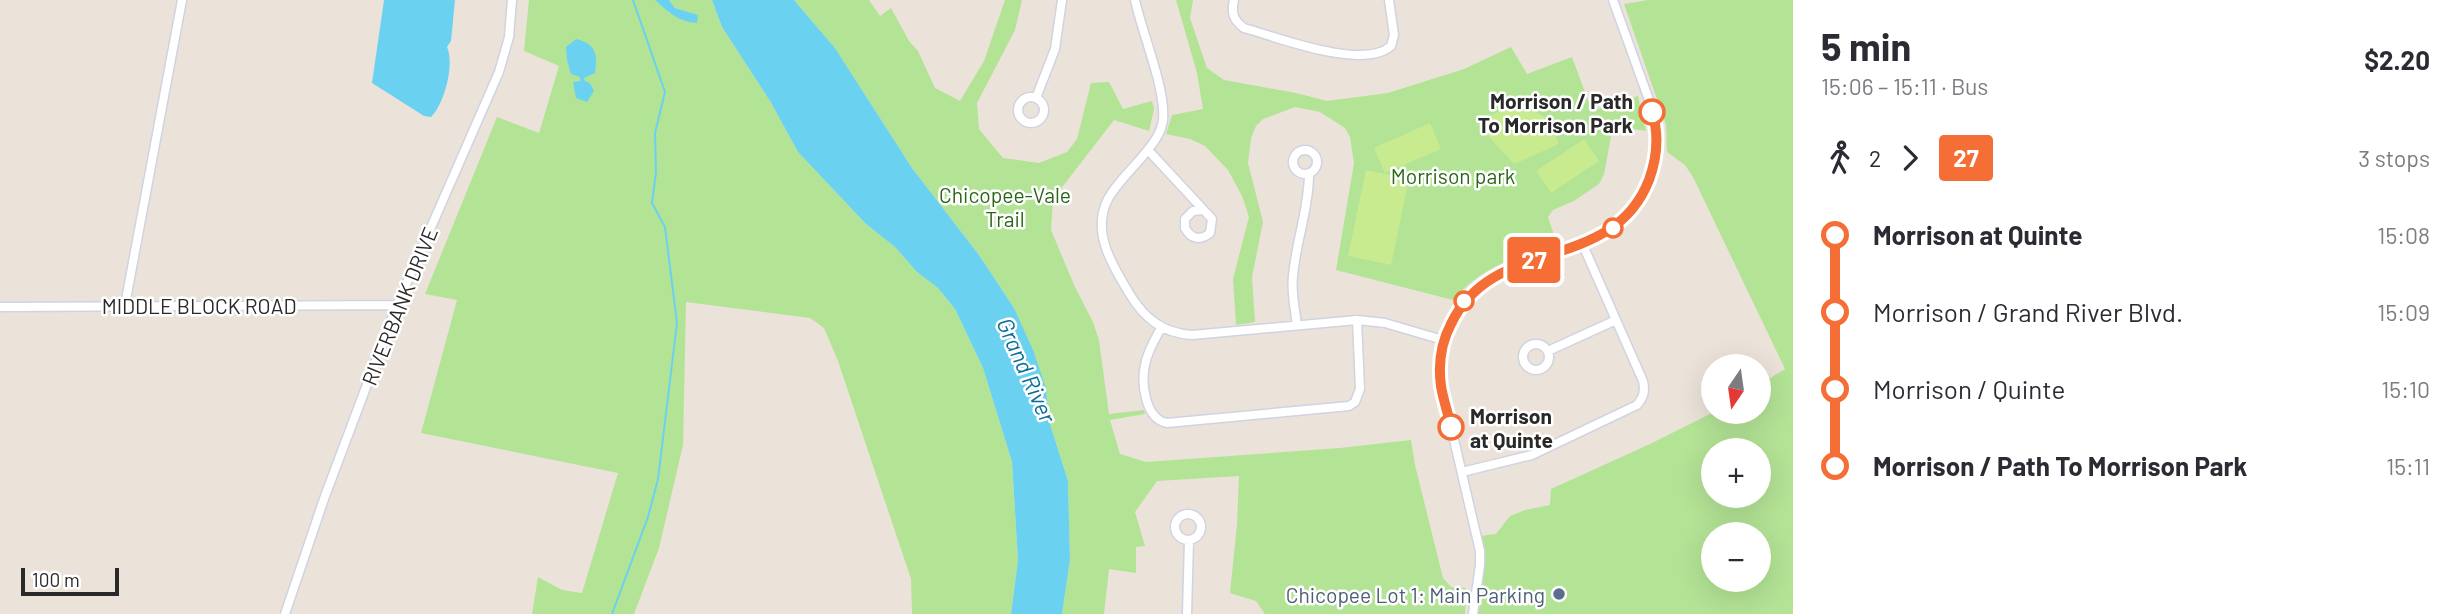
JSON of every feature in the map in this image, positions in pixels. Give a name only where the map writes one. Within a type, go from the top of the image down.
[{"type":"street","points":[[125,305],[182,0]]},
{"type":"street","name":"RIVERBANK DRIVE","points":[[285,614],[325,496],[397,306],[499,72],[509,37],[512,0]]},
{"type":"street","points":[[1036,98],[1055,49],[1062,0]]},
{"type":"street","points":[[1135,0],[1162,97],[1160,133],[1109,197],[1100,228],[1107,252],[1138,309],[1148,320],[1178,334],[1357,320],[1385,323],[1443,340]]},
{"type":"street","points":[[1234,0],[1233,16],[1244,28],[1346,56],[1380,52],[1391,46],[1394,34],[1389,0]]},
{"type":"street","points":[[1473,614],[1479,551],[1441,384],[1440,357],[1443,340],[1464,301],[1484,282],[1506,270],[1581,243],[1615,227],[1633,210],[1646,187],[1655,160],[1657,139],[1654,117],[1613,0]]},
{"type":"street","points":[[1148,150],[1203,210]]},
{"type":"street","points":[[1297,325],[1292,290],[1293,274],[1309,190],[1309,173]]},
{"type":"street","points":[[1462,472],[1532,455],[1637,405],[1643,398],[1643,381],[1581,243]]},
{"type":"street","name":"MIDDLE BLOCK ROAD","points":[[0,307],[397,306]]},
{"type":"street","points":[[1161,328],[1147,357],[1144,375],[1149,410],[1155,419],[1167,423],[1349,406],[1355,402],[1360,389],[1357,320]]},
{"type":"street","points":[[1548,351],[1616,320]]},
{"type":"street","points":[[1187,614],[1189,540]]},
{"type":"green space","points":[[529,0],[655,0],[670,13],[697,23],[697,15],[675,8],[669,0],[712,0],[722,27],[770,101],[798,152],[866,224],[938,288],[955,309],[983,368],[1012,462],[1018,560],[1011,614],[912,614],[911,579],[838,361],[824,328],[810,318],[686,302],[683,445],[659,548],[634,614],[532,614],[538,577],[562,590],[582,593],[618,473],[421,433],[457,300],[425,294],[497,117],[539,133],[559,66],[524,51]]},
{"type":"green space","name":"Chicopee-Vale Trail","points":[[794,0],[869,0],[880,16],[891,8],[909,41],[918,51],[935,88],[960,101],[984,61],[1005,0],[1022,0],[1015,30],[977,103],[979,129],[1003,158],[1039,163],[1067,152],[1077,139],[1091,83],[1109,82],[1123,109],[1152,101],[1154,109],[1149,131],[1114,120],[1053,199],[1051,230],[1099,340],[1109,414],[1144,410],[1145,414],[1110,420],[1120,454],[1146,462],[1411,440],[1443,578],[1451,587],[1466,588],[1465,614],[1265,614],[1256,601],[1230,593],[1239,476],[1157,481],[1135,512],[1145,546],[1136,547],[1136,573],[1109,569],[1104,614],[1062,614],[1070,560],[1068,481],[1049,421],[1046,388],[1014,308],[979,255],[912,168],[835,48]]},
{"type":"green space","name":"Morrison park","points":[[1176,0],[1193,0],[1190,18],[1207,68],[1224,80],[1327,101],[1388,93],[1464,69],[1511,47],[1527,74],[1572,57],[1592,111],[1638,96],[1646,131],[1613,126],[1604,174],[1599,184],[1574,201],[1553,210],[1548,217],[1557,244],[1500,264],[1476,278],[1453,300],[1336,270],[1354,163],[1350,137],[1345,128],[1320,112],[1295,107],[1263,119],[1256,126],[1251,138],[1248,163],[1263,222],[1252,277],[1255,322],[1236,325],[1233,279],[1249,217],[1242,196],[1228,170],[1205,146],[1190,139],[1166,134],[1172,115],[1203,109],[1197,73]]},
{"type":"green space","points":[[1648,0],[1793,0],[1793,614],[1476,614],[1484,564],[1480,536],[1496,534],[1510,516],[1550,505],[1551,489],[1701,418],[1701,424],[1771,424],[1771,378],[1785,369],[1693,177],[1685,165],[1667,152],[1666,125],[1624,4]]},
{"type":"green space","points":[[1522,104],[1549,120],[1559,144],[1514,164],[1478,125],[1506,106]]},
{"type":"green space","points":[[1430,123],[1441,149],[1385,173],[1374,148]]},
{"type":"green space","points":[[1584,139],[1599,161],[1551,193],[1536,171]]},
{"type":"green space","points":[[1366,170],[1409,179],[1391,265],[1348,256]]},
{"type":"water","points":[[384,0],[455,0],[451,41],[447,47],[450,63],[447,84],[431,117],[424,116],[372,83]]},
{"type":"water","points":[[655,0],[669,0],[675,8],[698,15],[697,23],[679,18]]},
{"type":"water","name":"Grand River","points":[[712,0],[794,0],[835,48],[912,168],[979,255],[1014,308],[1046,388],[1049,421],[1068,481],[1070,560],[1062,614],[1011,614],[1018,560],[1012,462],[983,368],[955,309],[938,288],[866,224],[798,152],[770,101],[722,27]]},
{"type":"water","points":[[576,39],[592,47],[596,55],[595,73],[584,78],[594,91],[587,102],[576,98],[573,82],[580,81],[580,77],[571,74],[567,60],[566,47]]},
{"type":"waterway","points":[[612,614],[648,517],[658,479],[677,323],[665,227],[652,203],[656,172],[655,133],[665,92],[633,0]]},
{"type":"bus line","name":"27","points":[[1451,427],[1441,384],[1440,357],[1443,340],[1456,313],[1474,290],[1494,275],[1607,232],[1625,219],[1639,201],[1655,160],[1657,139],[1652,112]]},
{"type":"place","name":"Morrison / Path To Morrison Park","points":[[1652,112]]},
{"type":"place","name":"Morrison at Quinte","points":[[1451,427]]},
{"type":"place","name":"Chicopee Lot 1: Main Parking","points":[[1559,594]]}]
